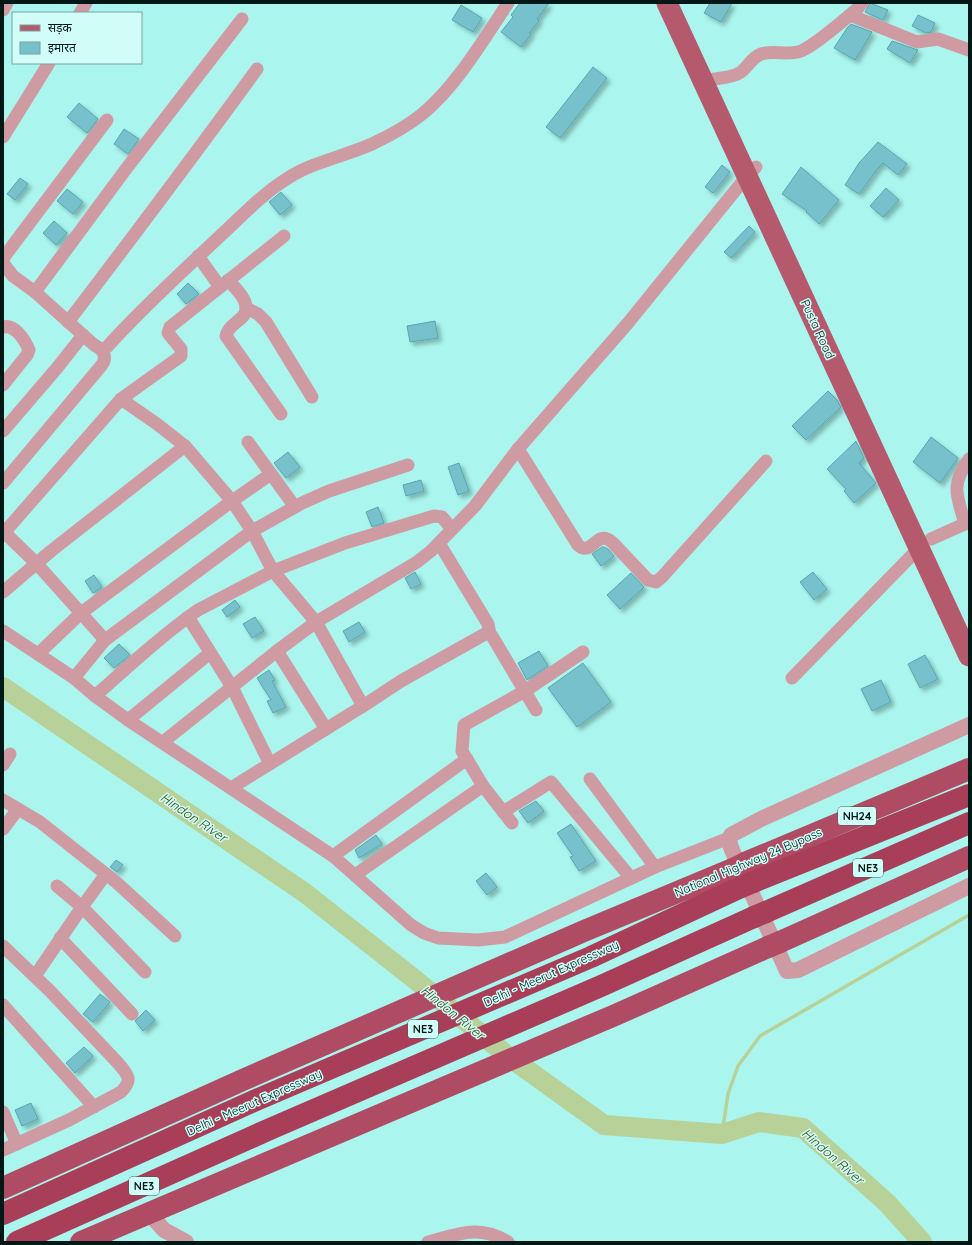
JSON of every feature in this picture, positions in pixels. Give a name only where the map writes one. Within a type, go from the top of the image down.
[{"type":"highway","name":"National Highway 24 Bypass","points":[[3,1188],[245,1079],[584,931],[660,900],[743,875],[969,769]]},
{"type":"highway","name":"Delhi - Meerut Expressway","points":[[3,1214],[256,1100],[591,957],[743,875],[969,795]]},
{"type":"highway","name":"NE3","points":[[17,1242],[270,1129],[601,986],[969,823]]},
{"type":"highway","points":[[81,1242],[613,1016],[969,857]]},
{"type":"main road","name":"Pusta Road","points":[[667,3],[752,171],[889,458],[969,656]]},
{"type":"main road","name":"Pusta Road","points":[[678,3],[714,79],[752,171]]},
{"type":"main road","name":"Pusta Road","points":[[925,544],[969,621]]},
{"type":"street","points":[[3,10],[7,3]]},
{"type":"street","points":[[81,12],[86,3]]},
{"type":"street","points":[[102,350],[107,347],[147,304],[263,196],[288,178],[302,171],[397,132],[422,114],[445,92],[467,64],[508,3]]},
{"type":"street","points":[[714,79],[739,74],[754,58],[761,54],[770,52],[788,54],[799,52],[809,47],[850,15],[862,3]]},
{"type":"street","points":[[850,15],[917,42],[938,39],[969,50]]},
{"type":"street","points":[[35,292],[126,169],[242,19]]},
{"type":"street","points":[[3,137],[48,64]]},
{"type":"street","points":[[68,322],[257,69]]},
{"type":"street","points":[[3,484],[105,361],[105,355],[102,350],[97,348],[35,292],[13,276],[3,262],[4,257],[107,120]]},
{"type":"street","points":[[163,742],[277,651],[316,622],[417,562],[439,543],[475,506],[518,449],[628,324],[752,171]]},
{"type":"street","points":[[105,640],[37,564],[4,533],[121,399],[181,356],[181,349],[169,335],[169,329],[284,236]]},
{"type":"street","points":[[198,256],[224,283],[242,297],[246,303],[244,315],[227,331],[226,336],[281,414]]},
{"type":"street","points":[[246,308],[258,314],[266,322],[312,397]]},
{"type":"street","points":[[3,327],[7,326],[13,328],[27,344],[29,350],[27,355],[3,385]]},
{"type":"street","points":[[3,431],[83,335]]},
{"type":"street","points":[[121,399],[185,446],[232,501],[252,531],[273,571],[316,622],[363,706]]},
{"type":"street","points":[[248,442],[294,507]]},
{"type":"street","points":[[3,592],[51,551],[185,446]]},
{"type":"street","points":[[518,449],[578,546],[586,549],[600,539],[607,538],[648,580],[656,582],[766,461]]},
{"type":"street","points":[[792,678],[925,544],[967,523],[959,500],[957,482],[959,474],[969,459]]},
{"type":"street","points":[[74,678],[105,640],[252,531],[294,507],[329,491],[408,466]]},
{"type":"street","points":[[38,654],[81,613],[232,501],[271,474]]},
{"type":"street","points":[[95,696],[162,636],[188,617],[198,610],[273,571],[346,543],[434,516],[442,517],[452,530]]},
{"type":"street","points":[[439,543],[488,624],[490,634],[536,710]]},
{"type":"street","points":[[188,617],[232,687],[270,764]]},
{"type":"street","points":[[3,631],[74,678],[95,696],[128,720],[333,856],[411,925],[438,938],[478,940],[506,937],[630,878],[729,838],[734,833],[761,819],[969,725]]},
{"type":"street","points":[[231,788],[363,706],[401,680],[481,635],[487,633],[490,634]]},
{"type":"street","points":[[277,651],[326,729]]},
{"type":"street","points":[[512,823],[482,786],[462,751],[464,725],[525,691],[583,652]]},
{"type":"street","points":[[128,720],[210,653]]},
{"type":"street","points":[[3,765],[10,754]]},
{"type":"street","points":[[333,856],[467,759]]},
{"type":"street","points":[[590,779],[655,867]]},
{"type":"street","points":[[503,812],[551,782],[630,878]]},
{"type":"street","points":[[356,875],[482,786]]},
{"type":"street","points":[[3,800],[40,822],[106,874],[175,936]]},
{"type":"street","points":[[3,829],[18,809]]},
{"type":"street","points":[[729,838],[730,846],[787,971],[798,970],[969,886]]},
{"type":"street","points":[[34,976],[106,874]]},
{"type":"street","points":[[57,886],[82,907],[145,972]]},
{"type":"street","points":[[60,938],[132,1014]]},
{"type":"street","points":[[3,946],[50,990],[128,1074],[129,1079],[128,1083],[121,1092],[69,1120],[3,1150]]},
{"type":"street","points":[[3,1005],[94,1107]]},
{"type":"street","points":[[3,1112],[17,1144]]},
{"type":"street","points":[[148,1213],[173,1240]]},
{"type":"street","points":[[428,1242],[470,1232],[486,1232],[495,1234],[508,1242]]},
{"type":"building","points":[[520,3],[549,3],[537,19],[539,21],[529,33],[531,34],[521,47],[501,32],[513,17],[511,15]]},
{"type":"building","points":[[710,3],[732,3],[721,22],[704,13]]},
{"type":"building","points":[[870,3],[888,10],[883,20],[865,12]]},
{"type":"building","points":[[461,5],[482,18],[473,32],[452,20]]},
{"type":"building","points":[[918,15],[935,23],[931,32],[926,33],[912,26]]},
{"type":"building","points":[[851,24],[872,32],[855,60],[834,48]]},
{"type":"building","points":[[892,41],[918,50],[910,63],[887,49]]},
{"type":"building","points":[[593,67],[607,78],[560,138],[546,127]]},
{"type":"building","points":[[79,103],[98,119],[87,133],[67,117]]},
{"type":"building","points":[[124,129],[139,139],[128,154],[114,144]]},
{"type":"building","points":[[878,142],[907,164],[898,175],[883,163],[859,194],[845,185],[859,163]]},
{"type":"building","points":[[722,165],[730,172],[713,193],[705,187]]},
{"type":"building","points":[[801,167],[839,200],[819,224],[806,212],[807,211],[782,194]]},
{"type":"building","points":[[20,178],[28,184],[15,200],[7,194]]},
{"type":"building","points":[[886,188],[899,200],[883,217],[870,206]]},
{"type":"building","points":[[67,189],[83,202],[73,214],[57,201]]},
{"type":"building","points":[[281,192],[292,205],[280,215],[269,202]]},
{"type":"building","points":[[54,221],[67,233],[56,245],[43,233]]},
{"type":"building","points":[[749,226],[755,232],[731,258],[724,252]]},
{"type":"building","points":[[188,283],[199,294],[186,304],[177,294]]},
{"type":"building","points":[[435,321],[438,338],[410,342],[407,326]]},
{"type":"building","points":[[828,391],[837,400],[841,407],[806,440],[792,426]]},
{"type":"building","points":[[931,437],[958,458],[940,483],[913,462]]},
{"type":"building","points":[[856,441],[864,458],[859,463],[876,483],[854,503],[844,491],[846,489],[827,469]]},
{"type":"building","points":[[288,452],[300,467],[286,478],[274,463]]},
{"type":"building","points":[[459,463],[469,491],[458,495],[448,467]]},
{"type":"building","points":[[421,480],[424,491],[406,496],[403,485]]},
{"type":"building","points":[[378,507],[384,523],[372,527],[366,512]]},
{"type":"building","points":[[602,547],[608,549],[614,556],[601,566],[592,554]]},
{"type":"building","points":[[415,572],[421,584],[411,589],[405,578]]},
{"type":"building","points":[[813,572],[827,589],[814,600],[800,582]]},
{"type":"building","points":[[631,573],[644,587],[620,609],[607,595]]},
{"type":"building","points":[[94,575],[102,587],[93,593],[85,581]]},
{"type":"building","points":[[235,600],[240,607],[227,617],[222,610]]},
{"type":"building","points":[[255,617],[264,631],[252,638],[243,624]]},
{"type":"building","points":[[359,622],[365,632],[349,642],[343,631]]},
{"type":"building","points":[[119,644],[130,655],[114,668],[104,658]]},
{"type":"building","points":[[539,651],[548,666],[527,680],[518,663]]},
{"type":"building","points":[[925,655],[938,679],[920,688],[908,664]]},
{"type":"building","points":[[583,663],[611,702],[577,727],[548,688]]},
{"type":"building","points":[[269,670],[275,680],[272,681],[286,707],[273,713],[267,701],[271,700],[257,678]]},
{"type":"building","points":[[881,680],[891,702],[872,711],[861,689]]},
{"type":"building","points":[[536,801],[544,811],[528,823],[519,811]]},
{"type":"building","points":[[571,824],[596,861],[579,871],[570,857],[573,856],[557,833]]},
{"type":"building","points":[[376,835],[382,844],[359,858],[355,850]]},
{"type":"building","points":[[116,860],[123,865],[117,872],[110,867]]},
{"type":"building","points":[[486,873],[497,887],[487,895],[476,881]]},
{"type":"building","points":[[100,994],[110,1002],[93,1022],[83,1014]]},
{"type":"building","points":[[146,1010],[155,1020],[143,1031],[135,1021]]},
{"type":"building","points":[[84,1047],[93,1056],[75,1073],[66,1063]]},
{"type":"building","points":[[31,1103],[38,1119],[22,1126],[15,1110]]},
{"type":"waterway","name":"Hindon River","points":[[3,687],[305,893],[413,978],[509,1057],[604,1125],[722,1134],[759,1122],[803,1128],[887,1203],[922,1242]]},
{"type":"waterway","points":[[722,1134],[728,1094],[738,1066],[760,1036],[969,915]]}]
